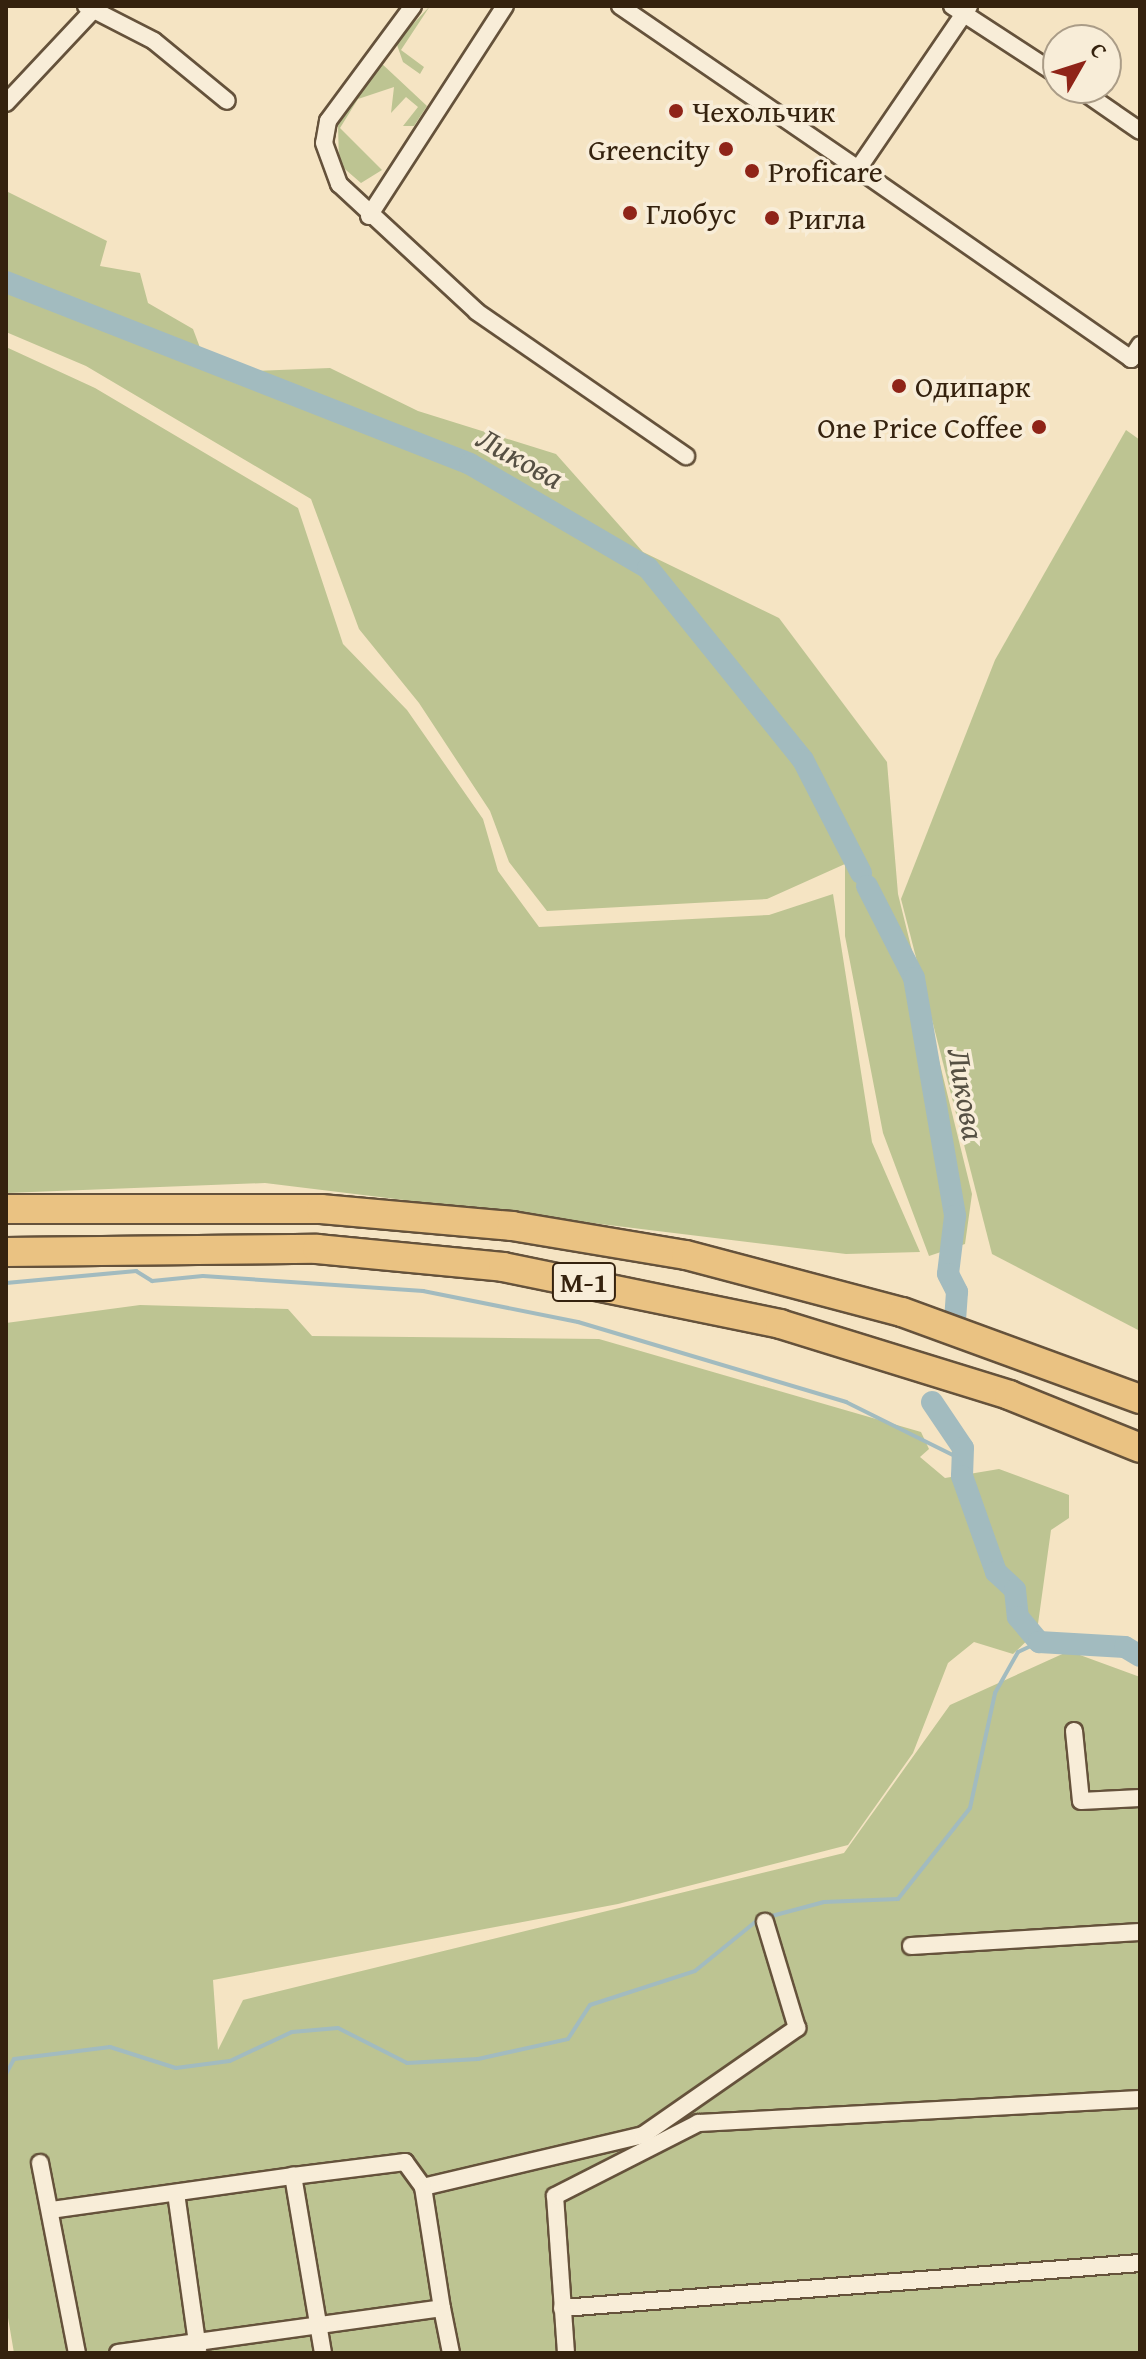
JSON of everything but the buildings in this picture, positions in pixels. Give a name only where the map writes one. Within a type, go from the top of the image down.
[{"type":"highway","name":"М-1","points":[[6,1209],[321,1209],[512,1226],[686,1255],[902,1312],[1140,1399]]},
{"type":"highway","name":"М-1","points":[[6,1252],[317,1249],[503,1267],[780,1324],[1009,1395],[1140,1448]]},
{"type":"street","points":[[413,6],[328,121],[324,143],[331,168],[369,216],[477,312],[686,456]]},
{"type":"street","points":[[369,216],[505,6]]},
{"type":"street","points":[[620,6],[1131,359],[1140,345]]},
{"type":"street","points":[[6,103],[92,7],[154,41],[227,101]]},
{"type":"street","points":[[858,169],[962,9],[1042,64]]},
{"type":"street","points":[[1101,104],[1140,131]]},
{"type":"street","points":[[1074,1731],[1081,1801],[1140,1798]]},
{"type":"street","points":[[423,2187],[643,2135],[797,2028],[765,1922]]},
{"type":"street","points":[[911,1946],[1140,1932]]},
{"type":"street","points":[[566,2353],[555,2196],[698,2123],[1140,2099]]},
{"type":"street","points":[[51,2210],[405,2162],[423,2187],[451,2353]]},
{"type":"street","points":[[40,2163],[77,2353]]},
{"type":"street","points":[[293,2176],[323,2353]]},
{"type":"street","points":[[176,2193],[198,2348]]},
{"type":"street","points":[[562,2308],[1140,2263]]},
{"type":"street","points":[[118,2353],[198,2348],[318,2325],[442,2308]]},
{"type":"green space","points":[[430,6],[401,50],[424,67],[420,74],[403,62],[396,42]]},
{"type":"green space","points":[[380,62],[427,106],[414,126],[403,126],[418,107],[406,97],[391,113],[394,87],[358,99],[340,128],[382,170],[361,183],[339,164],[338,124]]},
{"type":"green space","points":[[6,191],[107,241],[100,266],[140,273],[148,303],[193,329],[202,353],[231,372],[330,368],[418,411],[556,454],[643,552],[779,618],[887,762],[898,894],[972,1194],[965,1244],[929,1256],[883,1133],[845,936],[845,864],[767,899],[547,911],[509,862],[490,811],[419,703],[359,629],[311,499],[86,366],[6,332]]},
{"type":"green space","points":[[6,347],[95,388],[298,508],[343,644],[407,710],[483,819],[498,871],[539,927],[769,915],[833,894],[872,1142],[920,1252],[846,1254],[265,1183],[6,1193]]},
{"type":"green space","points":[[1126,430],[1140,440],[1140,1331],[992,1254],[901,899],[995,660]]},
{"type":"green space","points":[[140,1305],[288,1309],[312,1336],[599,1339],[921,1432],[929,1449],[920,1457],[945,1478],[999,1469],[1069,1495],[1069,1518],[1051,1530],[1037,1631],[1013,1654],[974,1642],[948,1663],[913,1753],[848,1845],[618,1904],[213,1980],[218,2050],[243,2000],[844,1853],[950,1705],[1069,1651],[1140,1677],[1140,2353],[14,2353],[6,2306],[6,1323]]},
{"type":"waterway","name":"Ликова","points":[[6,282],[470,464],[648,568],[803,760],[861,873]]},
{"type":"waterway","name":"Ликова","points":[[867,886],[914,978],[955,1216],[948,1274],[957,1292],[955,1321]]},
{"type":"waterway","points":[[6,1283],[136,1271],[152,1281],[203,1276],[423,1291],[578,1322],[846,1402],[963,1460]]},
{"type":"waterway","name":"Ликова","points":[[932,1402],[963,1448],[962,1476],[996,1572],[1015,1590],[1018,1617],[1039,1642],[1125,1647],[1140,1656]]},
{"type":"waterway","points":[[768,1917],[824,1902],[898,1899],[970,1808],[995,1693],[1018,1652],[1039,1642]]},
{"type":"waterway","points":[[6,2074],[14,2059],[110,2047],[176,2068],[230,2061],[292,2032],[338,2028],[407,2063],[478,2059],[568,2039],[590,2005],[695,1971],[759,1919]]},
{"type":"place","name":"Чехольчик","points":[[676,111]]},
{"type":"place","name":"Greencity","points":[[726,149]]},
{"type":"place","name":"Proficare","points":[[752,171]]},
{"type":"place","name":"Глобус","points":[[630,213]]},
{"type":"place","name":"Ригла","points":[[772,218]]},
{"type":"place","name":"Одипарк","points":[[899,386]]},
{"type":"place","name":"One Price Coffee","points":[[1039,427]]}]
